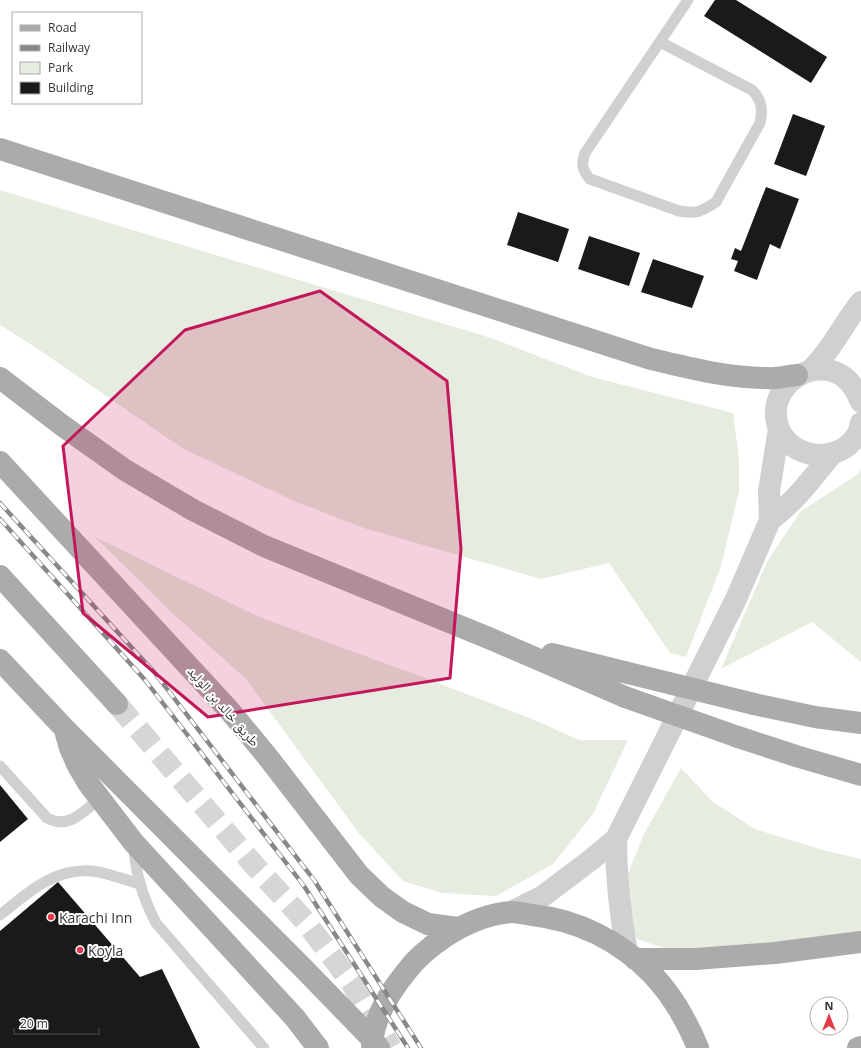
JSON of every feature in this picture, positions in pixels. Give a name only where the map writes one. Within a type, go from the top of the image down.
[{"type":"main road","points":[[0,148],[651,359],[742,378],[769,379],[804,373]]},
{"type":"main road","points":[[1,373],[63,426],[125,470],[193,510],[264,546],[491,639],[625,697],[738,737],[861,775]]},
{"type":"main road","name":"طريق خالد بن الوليد","points":[[0,462],[229,710],[267,756],[359,875],[382,897],[403,912],[428,924],[458,928]]},
{"type":"main road","points":[[0,576],[117,704]]},
{"type":"main road","points":[[491,639],[754,704],[815,717],[861,723]]},
{"type":"main road","points":[[2,666],[304,969],[374,1045]]},
{"type":"main road","points":[[65,729],[70,748],[88,783],[134,843],[295,1018],[318,1048]]},
{"type":"main road","points":[[374,1045],[380,1013],[393,988],[410,966],[429,947],[458,928],[477,919],[511,912],[552,917],[578,925],[603,937],[631,955],[652,974],[673,1000],[690,1028],[698,1048]]},
{"type":"main road","points":[[631,955],[696,959],[759,954],[861,942]]},
{"type":"street","points":[[861,302],[832,346],[804,373],[788,383],[781,393],[777,405],[776,417],[779,429],[788,442],[801,452],[816,456],[832,454],[846,447],[857,435],[861,423]]},
{"type":"street","points":[[804,373],[828,371],[844,377],[855,389],[861,402]]},
{"type":"street","points":[[511,912],[543,896],[616,839],[736,599],[770,520],[769,490],[779,429]]},
{"type":"street","points":[[770,520],[785,509],[832,454]]},
{"type":"street","points":[[616,839],[618,896],[631,955]]},
{"type":"lane","points":[[660,42],[752,90],[758,97],[761,105],[762,115],[760,123],[716,202],[705,210],[692,213],[679,211],[590,179],[584,172],[582,162],[585,153],[688,0]]},
{"type":"lane","points":[[0,766],[47,818],[53,821],[66,822],[72,820],[100,798]]},
{"type":"lane","points":[[134,843],[135,864],[139,884],[146,904],[156,923],[264,1048]]},
{"type":"lane","points":[[0,915],[36,887],[53,877],[72,872],[98,872],[139,884]]},
{"type":"highlighted area","points":[[320,291],[447,381],[461,549],[450,678],[208,717],[83,613],[63,446],[185,330]]},
{"type":"green space","points":[[0,190],[491,338],[592,377],[733,413],[739,459],[739,491],[721,566],[686,657],[670,653],[609,563],[541,579],[364,528],[294,501],[182,448],[35,347],[0,325]]},
{"type":"green space","points":[[861,468],[861,662],[812,622],[721,669],[767,562],[800,512],[858,474]]},
{"type":"green space","points":[[95,537],[259,617],[530,718],[579,740],[628,740],[593,814],[553,864],[496,896],[442,893],[403,881],[358,832],[246,679],[169,610]]},
{"type":"green space","points":[[681,768],[713,802],[755,829],[823,850],[861,859],[861,935],[676,952],[637,939],[626,911],[625,881],[644,834]]},
{"type":"building","points":[[715,0],[736,0],[827,57],[811,83],[704,16]]},
{"type":"building","points":[[793,114],[825,126],[806,176],[774,164]]},
{"type":"building","points":[[766,187],[799,199],[780,249],[770,244],[757,280],[734,271],[738,261],[731,259],[735,248],[741,251]]},
{"type":"building","points":[[518,212],[569,229],[558,262],[507,245]]},
{"type":"building","points":[[589,236],[640,253],[629,286],[578,269]]},
{"type":"building","points":[[653,259],[704,276],[692,308],[641,292]]},
{"type":"building","points":[[0,785],[28,819],[0,842]]},
{"type":"building","points":[[58,882],[140,977],[162,969],[200,1048],[0,1048],[0,931]]},
{"type":"tunnel","points":[[117,704],[254,865],[305,921],[351,982],[391,1048]]},
{"type":"railway","points":[[0,503],[154,672],[314,880],[421,1048]]},
{"type":"railway","points":[[0,519],[145,680],[304,886],[408,1048]]},
{"type":"place","name":"Karachi Inn","points":[[51,917]]},
{"type":"place","name":"Koyla","points":[[80,950]]}]
